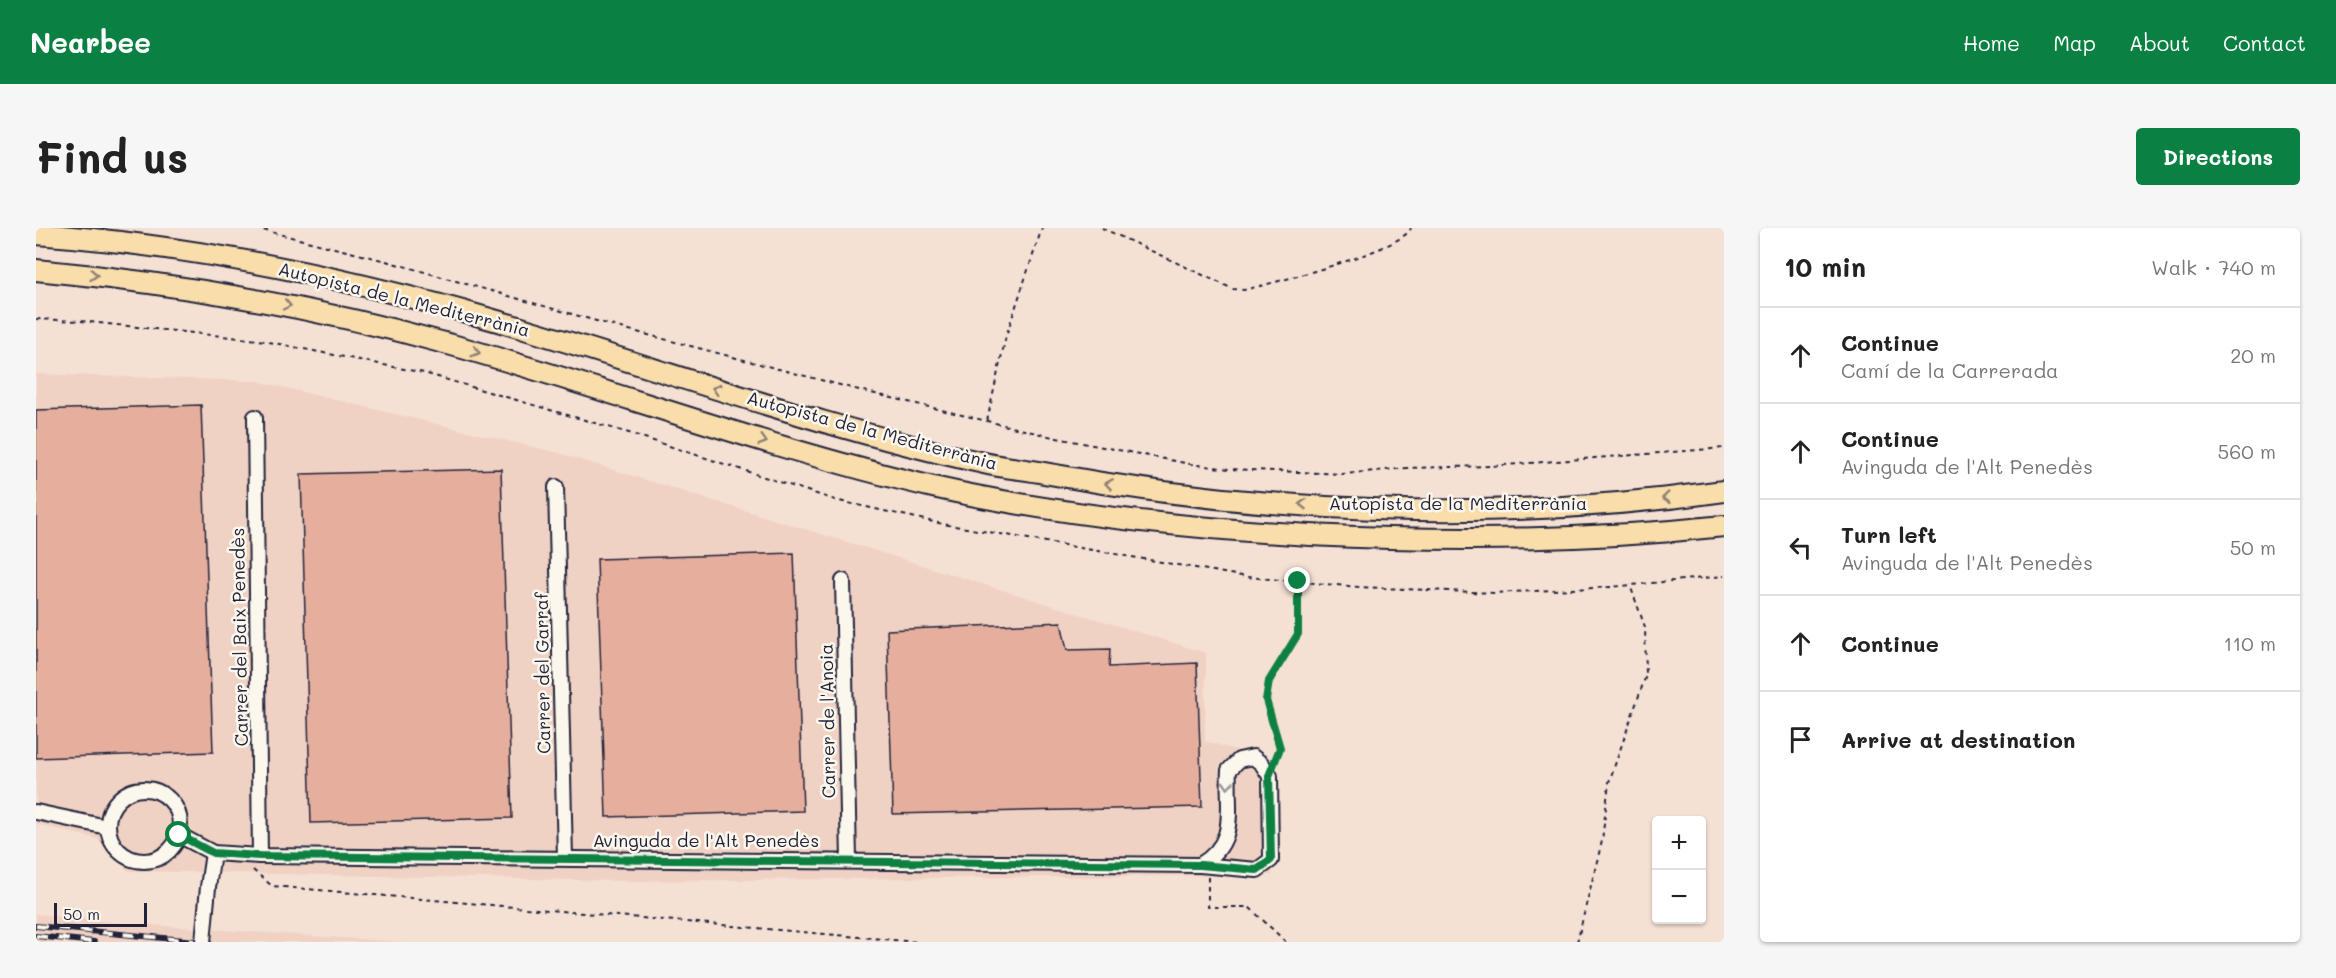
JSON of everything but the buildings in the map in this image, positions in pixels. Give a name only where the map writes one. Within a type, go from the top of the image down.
[{"type":"highway","name":"Autopista de la Mediterrània","points":[[36,234],[178,250],[368,287],[494,320],[891,439],[987,464],[1086,481],[1274,503],[1401,508],[1580,504],[1724,491]]},
{"type":"highway","name":"Autopista de la Mediterrània","points":[[36,270],[195,289],[366,322],[494,357],[871,472],[986,499],[1101,519],[1218,530],[1452,540],[1570,538],[1724,526]]},
{"type":"street","name":"Carrer del Baix Penedès","points":[[255,417],[260,856]]},
{"type":"street","name":"Carrer del Garraf","points":[[556,487],[565,858]]},
{"type":"street","name":"Carrer de l'Anoia","points":[[843,581],[849,860]]},
{"type":"street","points":[[1204,865],[1221,848],[1229,829],[1229,770],[1239,760],[1253,757],[1262,764],[1269,776]]},
{"type":"street","name":"Avinguda de l'Alt Penedès","points":[[213,853],[260,856],[1204,865],[1257,870],[1271,860],[1269,776]]},
{"type":"street","points":[[137,789],[156,790],[169,799],[177,809],[179,835],[173,848],[164,856],[138,861],[120,853],[112,843],[107,827],[110,810],[124,794],[137,789]]},
{"type":"street","points":[[36,812],[107,827]]},
{"type":"street","points":[[179,835],[213,853],[203,942]]},
{"type":"path","points":[[255,228],[386,261],[614,326],[987,421],[1057,438],[1190,464],[1230,469],[1344,474],[1407,468],[1492,466],[1724,448]]},
{"type":"path","points":[[987,421],[1006,336],[1042,228]]},
{"type":"path","points":[[1102,228],[1233,288],[1244,290],[1314,272],[1400,240],[1411,228]]},
{"type":"path","points":[[1269,776],[1280,748],[1266,700],[1269,681],[1298,634],[1298,581]]},
{"type":"path","points":[[1577,942],[1602,841],[1609,782],[1646,675],[1645,627],[1629,584]]},
{"type":"path","points":[[236,854],[272,886],[917,942]]},
{"type":"path","points":[[1204,865],[1208,907],[1250,907],[1286,942]]},
{"type":"shaded area","points":[[36,374],[257,381],[559,453],[1206,653],[1205,741],[1272,760],[1272,875],[626,881],[128,871],[97,839],[36,824]]},
{"type":"shaded area","points":[[36,914],[122,923],[403,942],[36,942]]},
{"type":"railway","points":[[36,926],[206,942]]},
{"type":"railway","points":[[36,936],[94,942]]},
{"type":"route","points":[[179,835],[213,853],[260,856],[849,860],[1200,865],[1257,870],[1271,860],[1269,776],[1280,748],[1266,700],[1269,681],[1298,634],[1298,581]]}]
